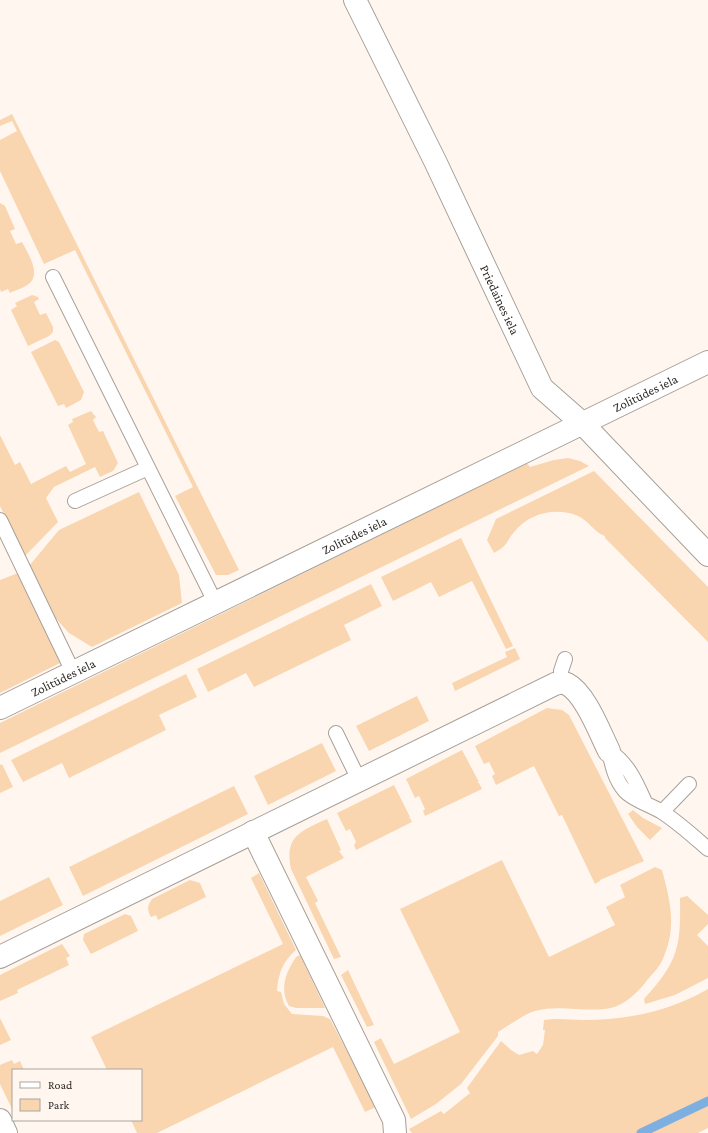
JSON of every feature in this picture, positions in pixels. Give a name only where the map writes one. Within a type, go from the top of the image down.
[{"type":"street","name":"Priedaines iela","points":[[355,0],[435,161],[542,388],[582,424],[708,555]]},
{"type":"street","name":"Zolitūdes iela","points":[[0,708],[708,362]]},
{"type":"street","points":[[0,957],[542,690],[561,683],[568,684],[581,696],[609,751]]},
{"type":"street","points":[[253,832],[392,1115],[395,1133]]},
{"type":"street","points":[[0,1120],[6,1133]]},
{"type":"lane","points":[[53,277],[215,602]]},
{"type":"lane","points":[[75,501],[148,468]]},
{"type":"lane","points":[[0,520],[73,672]]},
{"type":"lane","points":[[561,683],[561,671],[565,659]]},
{"type":"lane","points":[[336,732],[359,780]]},
{"type":"lane","points":[[609,751],[614,771],[624,790],[630,796],[645,802],[662,812],[687,830],[708,849]]},
{"type":"lane","points":[[662,812],[689,784]]},
{"type":"green space","points":[[12,114],[239,570],[228,575],[216,575],[175,496],[193,487],[75,250],[44,264],[0,171],[0,140],[17,131],[12,121],[0,126],[0,120]]},
{"type":"green space","points":[[0,203],[5,206],[15,229],[10,231],[16,244],[22,242],[30,256],[34,268],[33,278],[30,283],[10,293],[8,289],[1,292],[0,289]]},
{"type":"green space","points":[[32,295],[38,297],[39,299],[34,302],[40,315],[46,313],[53,327],[53,332],[49,336],[28,346],[11,310],[17,306],[15,303]]},
{"type":"green space","points":[[55,340],[59,342],[84,392],[81,400],[66,408],[64,404],[58,406],[31,352]]},
{"type":"green space","points":[[91,411],[96,417],[93,420],[99,432],[103,431],[118,463],[113,471],[100,477],[95,467],[54,487],[46,498],[58,522],[25,556],[0,506],[0,435],[15,465],[20,462],[31,484],[66,466],[70,472],[86,464],[68,425],[73,422],[72,419]]},
{"type":"green space","points":[[568,458],[580,461],[589,466],[0,753],[0,723],[527,463],[530,467],[554,460]]},
{"type":"green space","points":[[594,471],[708,587],[708,642],[605,538],[605,536],[578,516],[570,513],[552,512],[536,516],[521,525],[505,545],[494,553],[487,540],[496,519]]},
{"type":"green space","points":[[139,492],[179,575],[182,603],[92,647],[69,633],[49,611],[29,566],[59,530]]},
{"type":"green space","points":[[461,538],[513,646],[506,649],[472,581],[439,597],[431,582],[393,601],[381,577]]},
{"type":"green space","points":[[18,573],[60,663],[0,693],[0,580]]},
{"type":"green space","points":[[371,584],[382,606],[344,625],[351,640],[254,687],[246,673],[208,692],[197,669]]},
{"type":"green space","points":[[515,648],[520,659],[455,691],[452,683],[507,657],[505,652]]},
{"type":"green space","points":[[186,674],[197,697],[159,715],[166,730],[69,778],[62,763],[23,782],[11,760]]},
{"type":"green space","points":[[417,696],[429,721],[369,751],[356,726]]},
{"type":"green space","points":[[547,708],[562,710],[569,715],[644,861],[600,880],[595,884],[562,815],[559,816],[534,766],[496,785],[492,776],[495,774],[489,762],[484,764],[475,746]]},
{"type":"green space","points":[[322,743],[336,771],[268,805],[254,776]]},
{"type":"green space","points":[[462,750],[479,782],[476,783],[479,783],[482,789],[425,816],[423,811],[425,809],[419,796],[415,798],[406,779]]},
{"type":"green space","points":[[2,764],[13,787],[0,793],[0,765]]},
{"type":"green space","points":[[394,785],[410,817],[408,818],[410,818],[412,822],[356,850],[354,845],[356,842],[350,829],[346,831],[337,813]]},
{"type":"green space","points":[[234,786],[248,814],[83,896],[69,867]]},
{"type":"green space","points":[[633,810],[643,818],[662,828],[650,840],[637,827],[628,814]]},
{"type":"green space","points":[[327,819],[341,850],[339,851],[344,858],[306,877],[318,901],[315,903],[341,957],[334,959],[291,869],[289,858],[292,842],[297,836],[309,827]]},
{"type":"green space","points":[[502,860],[549,957],[615,925],[606,907],[625,897],[620,885],[655,867],[662,870],[668,894],[671,916],[670,938],[667,949],[656,970],[634,995],[621,1004],[611,1008],[592,1010],[554,1008],[535,1011],[498,1032],[498,1036],[461,1084],[436,1104],[411,1119],[374,1042],[381,1038],[394,1064],[460,1032],[400,909]]},
{"type":"green space","points":[[259,873],[296,950],[291,954],[282,968],[279,979],[277,991],[281,992],[284,1004],[292,1014],[323,1016],[330,1019],[376,1107],[365,1112],[333,1047],[157,1133],[137,1133],[131,1121],[142,1121],[142,1069],[107,1069],[91,1037],[283,944],[251,878]]},
{"type":"green space","points":[[49,877],[63,905],[0,936],[0,901]]},
{"type":"green space","points":[[190,880],[200,883],[206,897],[158,920],[156,915],[151,917],[148,908],[152,899]]},
{"type":"green space","points":[[687,896],[708,915],[708,924],[697,935],[708,946],[708,978],[675,995],[645,1004],[644,999],[671,964],[678,942],[680,929],[680,898]]},
{"type":"green space","points":[[125,914],[131,916],[138,931],[91,954],[83,940],[84,934]]},
{"type":"green space","points":[[62,944],[70,956],[66,958],[69,965],[17,990],[18,993],[0,1001],[0,975]]},
{"type":"green space","points":[[300,955],[325,1008],[296,1008],[289,1006],[286,1000],[284,993],[285,981],[292,963],[296,957]]},
{"type":"green space","points":[[348,970],[374,1025],[367,1027],[341,975]]},
{"type":"green space","points":[[708,989],[708,1128],[698,1133],[412,1133],[409,1129],[441,1111],[444,1114],[470,1093],[467,1088],[501,1041],[519,1055],[533,1051],[537,1054],[543,1045],[545,1030],[543,1030],[544,1020],[600,1020],[633,1016],[679,1003]]},
{"type":"green space","points":[[0,1018],[11,1040],[0,1045]]},
{"type":"green space","points":[[12,1060],[14,1064],[20,1061],[24,1069],[12,1069],[12,1109],[0,1084],[0,1065]]},
{"type":"waterway","points":[[641,1133],[708,1101]]}]
